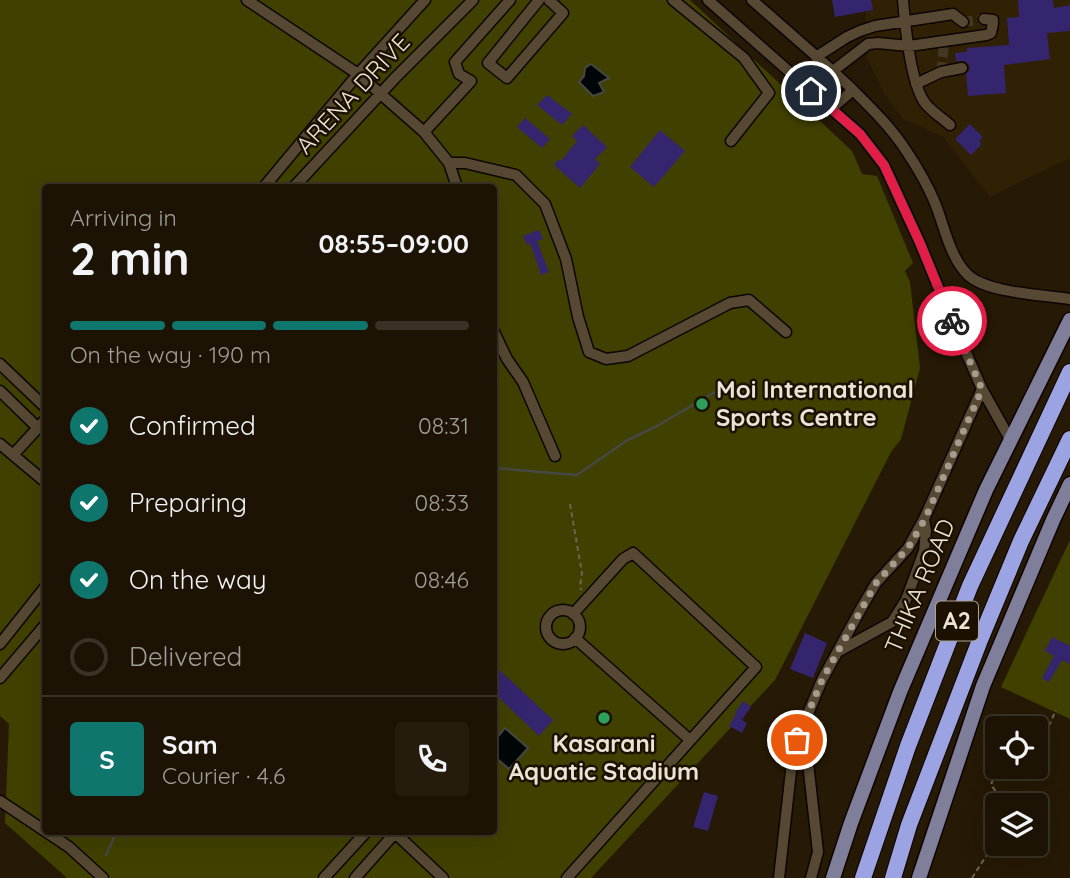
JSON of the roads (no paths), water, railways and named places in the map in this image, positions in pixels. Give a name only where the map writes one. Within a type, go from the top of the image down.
[{"type":"highway","name":"THIKA ROAD","points":[[863,878],[908,746],[970,586],[1070,372]]},
{"type":"highway","name":"A2","points":[[893,878],[908,825],[990,615],[1021,541],[1070,439]]},
{"type":"main road","name":"THIKA ROAD","points":[[834,878],[851,823],[900,692],[986,490],[1070,320]]},
{"type":"main road","points":[[919,878],[983,686],[1070,484]]},
{"type":"street","name":"ARENA DRIVE","points":[[267,184],[425,0]]},
{"type":"street","name":"ARENA DRIVE","points":[[297,184],[415,57],[473,0]]},
{"type":"street","points":[[471,81],[459,74],[455,62],[510,0]]},
{"type":"street","points":[[424,132],[488,63],[539,0]]},
{"type":"street","points":[[488,63],[507,78],[563,13],[550,0]]},
{"type":"street","points":[[673,0],[744,58],[769,93],[731,141]]},
{"type":"street","points":[[708,0],[860,134],[884,165],[982,389],[1011,441]]},
{"type":"street","points":[[752,0],[882,118],[908,153],[934,202],[949,243],[961,267],[969,276],[981,283],[1006,290],[1070,299]]},
{"type":"street","points":[[903,0],[916,84],[925,103],[950,125]]},
{"type":"street","points":[[250,1],[358,75],[424,132],[449,163],[456,184]]},
{"type":"street","points":[[816,57],[847,37],[875,26],[953,14],[963,22]]},
{"type":"street","points":[[953,14],[957,40]]},
{"type":"street","points":[[833,71],[868,44],[909,46],[986,35],[993,29],[993,20],[984,19]]},
{"type":"street","points":[[944,47],[957,40]]},
{"type":"street","points":[[916,84],[941,72],[962,68]]},
{"type":"street","points":[[831,109],[852,90]]},
{"type":"street","points":[[449,163],[465,163],[516,175],[545,204],[566,259],[578,317],[589,352],[606,359],[628,356],[730,303],[749,300],[786,332]]},
{"type":"street","points":[[497,338],[523,382],[555,456]]},
{"type":"street","points":[[0,364],[42,404]]},
{"type":"street","points":[[779,878],[797,740],[822,680],[876,583],[908,548],[925,519],[982,389]]},
{"type":"street","points":[[0,391],[42,424]]},
{"type":"street","points":[[13,455],[42,426]]},
{"type":"street","points":[[0,443],[42,478]]},
{"type":"street","points":[[839,651],[892,622],[906,600],[924,551],[925,519]]},
{"type":"street","points":[[567,878],[756,667],[633,553],[624,559],[573,614]]},
{"type":"street","points":[[0,644],[42,591]]},
{"type":"street","points":[[567,610],[579,621],[579,631],[575,638],[569,643],[558,643],[548,636],[547,620],[555,612],[567,610]]},
{"type":"street","points":[[0,678],[42,629]]},
{"type":"street","points":[[575,638],[690,740]]},
{"type":"street","points":[[797,740],[808,763],[818,852],[811,878]]},
{"type":"street","points":[[0,802],[42,829]]},
{"type":"street","points":[[51,835],[69,847],[103,878]]},
{"type":"street","points":[[324,878],[363,835]]},
{"type":"street","points":[[355,878],[391,835]]},
{"type":"street","points":[[397,835],[443,878]]},
{"type":"street","points":[[333,869],[343,878]]},
{"type":"waterway","points":[[497,468],[577,475],[626,441],[727,385]]},
{"type":"waterway","points":[[106,855],[115,835]]},
{"type":"tunnel","points":[[963,22],[984,19]]},
{"type":"tunnel","points":[[941,72],[944,46]]},
{"type":"place","name":"Moi International Sports Centre","points":[[702,404]]},
{"type":"place","name":"Kasarani Aquatic Stadium","points":[[604,718]]}]
